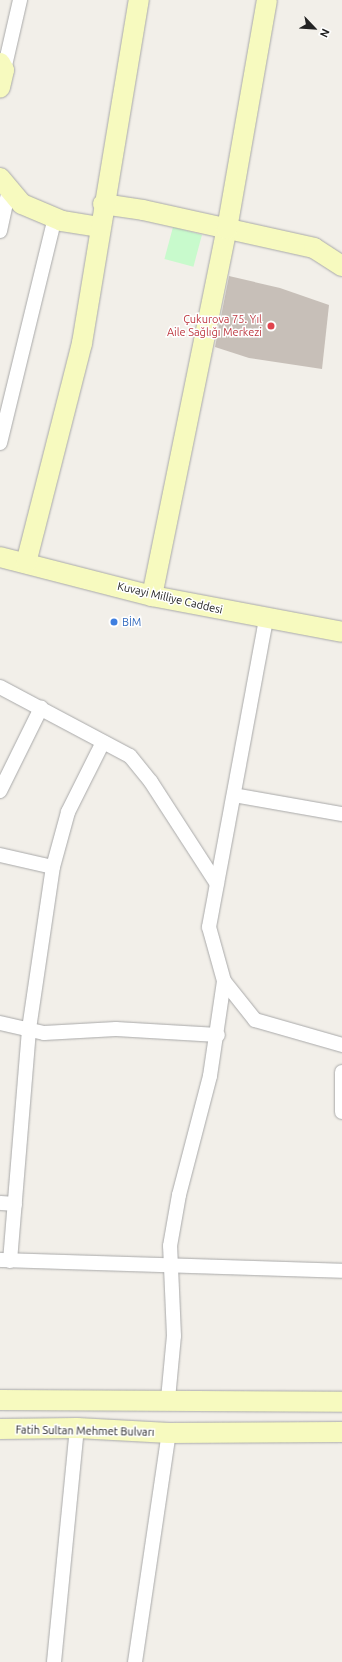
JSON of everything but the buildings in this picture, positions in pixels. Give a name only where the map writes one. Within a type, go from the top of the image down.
[{"type":"street","points":[[1,74],[20,0]]},
{"type":"street","points":[[26,563],[82,343],[99,227],[139,0]]},
{"type":"street","points":[[152,596],[227,229],[267,0]]},
{"type":"street","points":[[5,183],[22,204],[55,218],[99,227]]},
{"type":"street","points":[[0,231],[5,183]]},
{"type":"street","points":[[103,204],[314,248],[342,266]]},
{"type":"street","points":[[0,443],[55,218]]},
{"type":"street","name":"Kuvayi Milliye Caddesi","points":[[0,557],[152,596],[342,632]]},
{"type":"street","points":[[168,1399],[174,1336],[170,1246],[179,1195],[210,1076],[218,1035],[224,980],[209,927],[266,618]]},
{"type":"street","points":[[0,687],[130,756],[217,884]]},
{"type":"street","points":[[0,791],[41,708]]},
{"type":"street","points":[[104,742],[68,812],[53,867],[29,1029],[15,1204],[5,1260],[171,1268],[342,1271]]},
{"type":"street","points":[[234,795],[342,814]]},
{"type":"street","points":[[0,855],[53,867]]},
{"type":"street","points":[[224,980],[256,1020],[342,1045]]},
{"type":"street","points":[[0,1023],[44,1032],[116,1029],[218,1035]]},
{"type":"street","points":[[342,1072],[342,1112]]},
{"type":"street","points":[[0,1202],[15,1204]]},
{"type":"street","points":[[0,1400],[80,1402],[168,1399],[342,1402]]},
{"type":"street","points":[[54,1662],[77,1428]]},
{"type":"street","name":"Fatih Sultan Mehmet Bulvarı","points":[[0,1429],[77,1428],[170,1433],[342,1432]]},
{"type":"street","points":[[135,1662],[170,1433]]},
{"type":"green space","points":[[173,227],[202,235],[193,267],[164,259]]},
{"type":"place","name":"Çukurova 75. Yıl Aile Sağlığı Merkezi","points":[[271,326]]},
{"type":"place","name":"BİM","points":[[114,622]]}]
